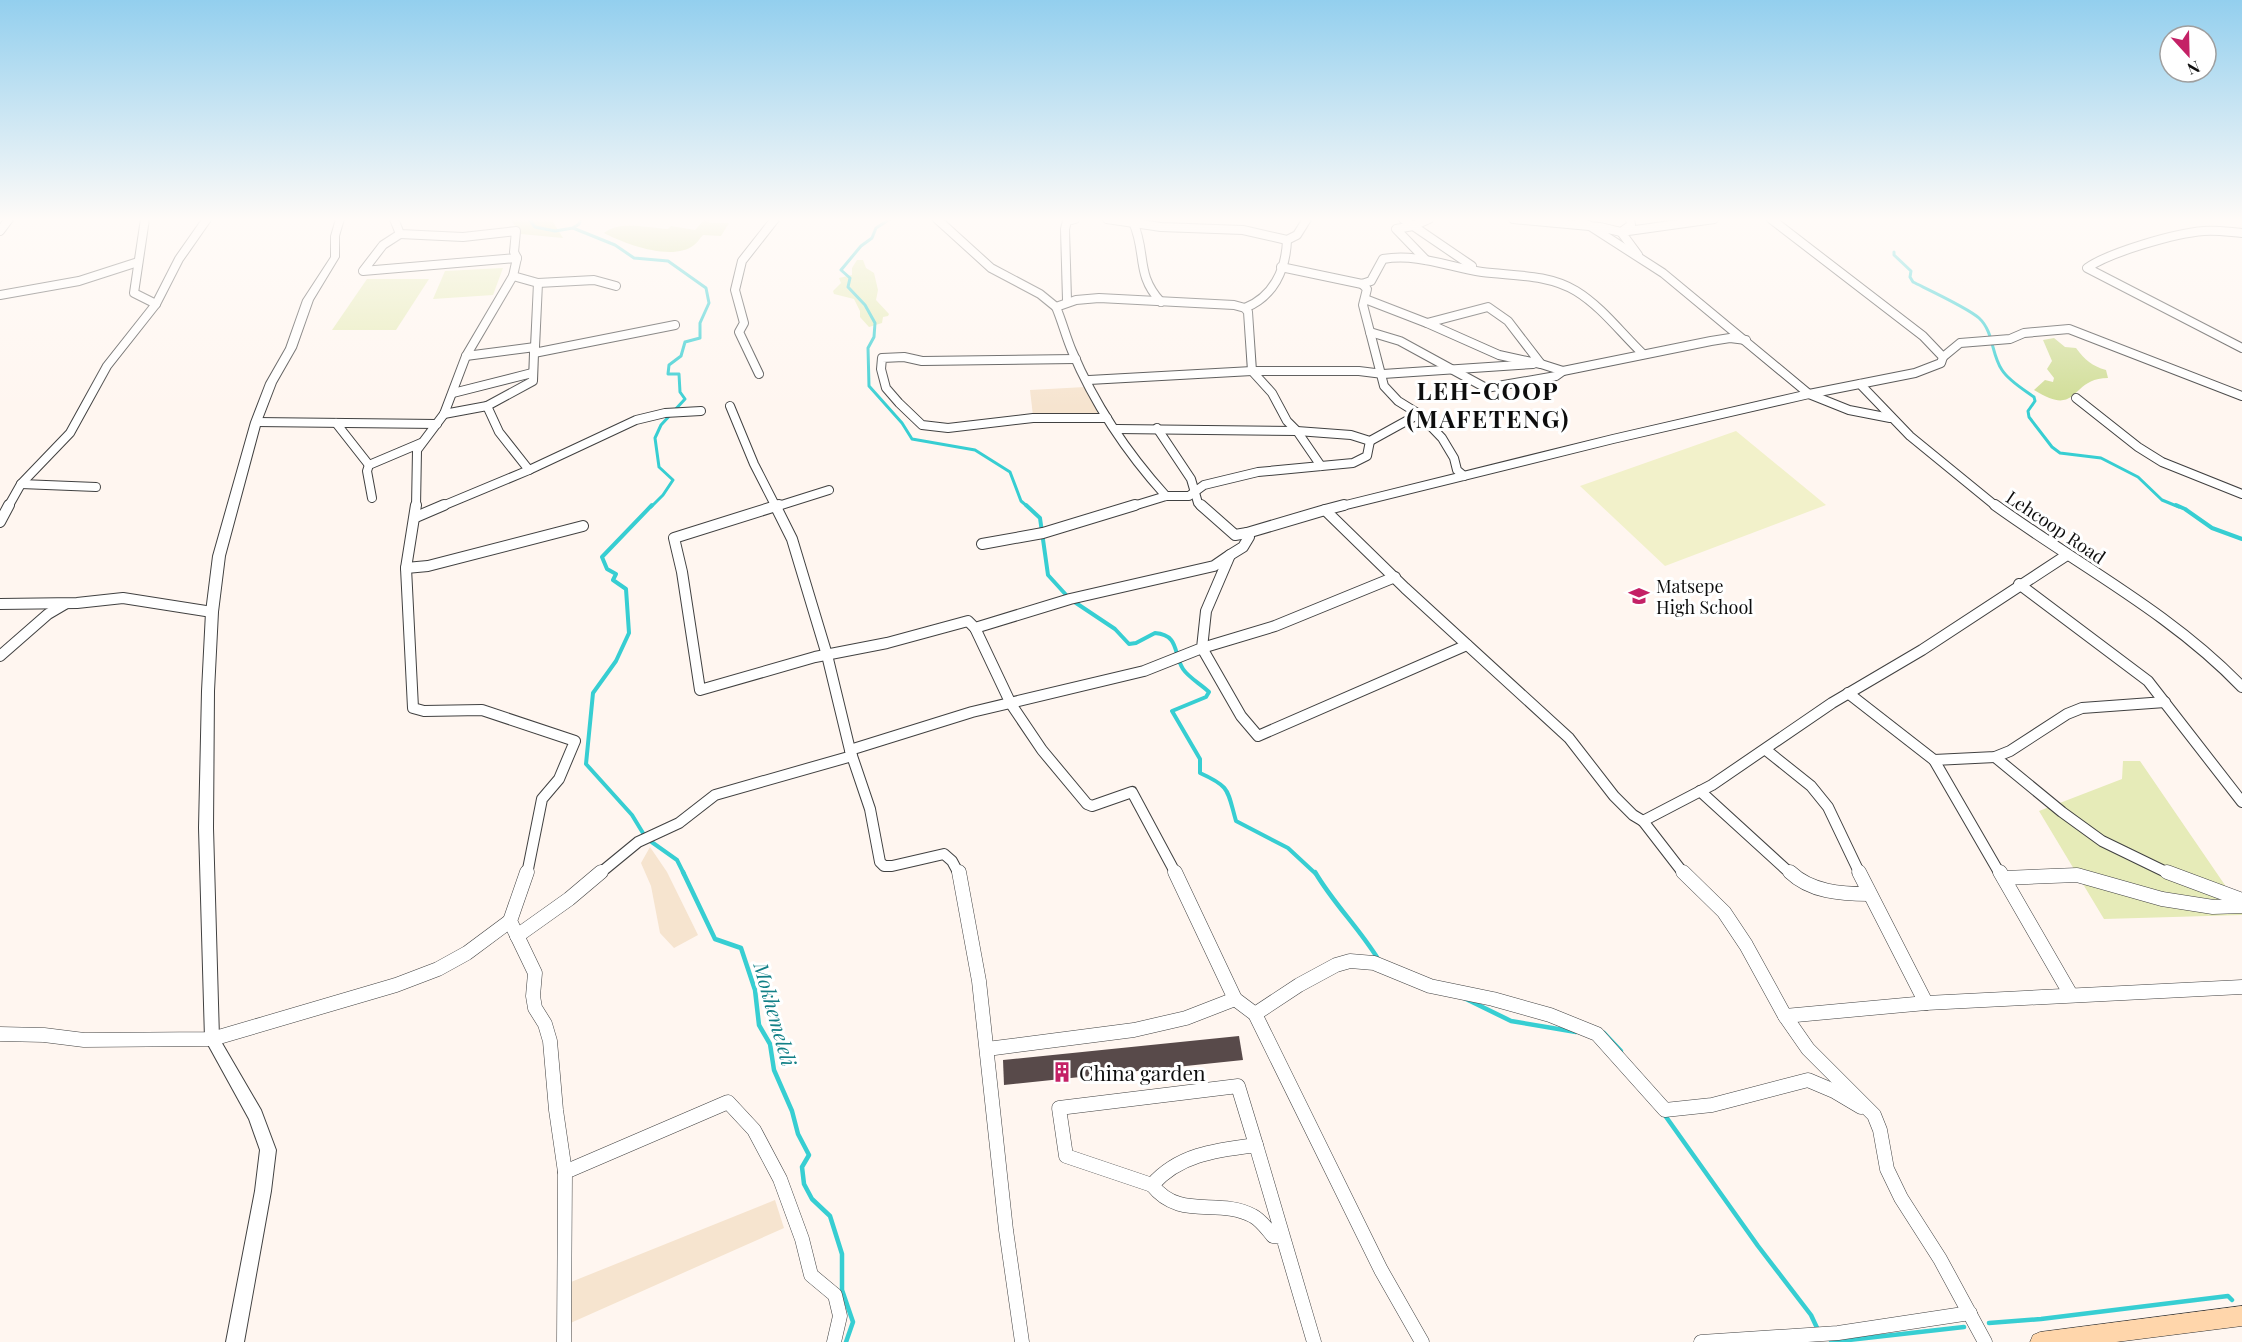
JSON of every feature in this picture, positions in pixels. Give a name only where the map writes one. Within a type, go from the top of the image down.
[{"type":"main road","points":[[2040,1342],[2242,1316]]},
{"type":"street","points":[[0,295],[80,282]]},
{"type":"street","points":[[135,282],[134,292],[156,304]]},
{"type":"street","points":[[0,522],[21,484],[70,432],[107,366],[156,304],[167,282]]},
{"type":"street","points":[[235,1342],[263,1191],[268,1150],[255,1115],[212,1039],[206,828],[208,691],[212,612],[219,556],[256,422],[271,383],[291,348],[308,300],[320,282]]},
{"type":"street","points":[[0,1034],[44,1035],[84,1040],[212,1039],[396,985],[438,969],[475,948],[510,921],[526,879],[542,800],[559,779],[575,741],[482,710],[424,711],[413,708],[406,568],[416,517],[417,450],[444,414],[466,356],[509,282]]},
{"type":"street","points":[[506,286],[521,282]]},
{"type":"street","points":[[444,414],[487,406],[533,381],[538,282],[548,282]]},
{"type":"street","points":[[600,282],[616,286]]},
{"type":"street","points":[[737,282],[735,290],[744,322],[739,332],[759,374]]},
{"type":"street","points":[[1017,282],[1040,294],[1056,307],[1076,359],[1107,418],[1117,429],[1129,454],[1166,496]]},
{"type":"street","points":[[1066,282],[1067,300]]},
{"type":"street","points":[[1146,282],[1149,291],[1161,302]]},
{"type":"street","points":[[1056,307],[1067,300],[1117,298],[1234,304],[1245,308],[1257,304],[1267,296],[1274,282]]},
{"type":"street","points":[[1351,282],[1362,284],[1369,282]]},
{"type":"street","points":[[1550,282],[1575,290],[1643,354]]},
{"type":"street","points":[[1672,282],[1746,340],[1809,394],[1829,403],[1875,417],[1890,418]]},
{"type":"street","points":[[1852,282],[1923,336],[1943,357]]},
{"type":"street","points":[[2113,282],[2242,348]]},
{"type":"street","points":[[1362,284],[1366,289],[1363,305],[1383,374],[1384,386],[1398,401],[1419,414],[1442,438],[1454,458],[1457,470],[1464,476]]},
{"type":"street","points":[[1365,299],[1496,353],[1563,371]]},
{"type":"street","points":[[1427,323],[1488,307],[1508,321],[1537,364]]},
{"type":"street","points":[[1245,308],[1248,312],[1252,371],[1272,393],[1287,421],[1297,430],[1321,466]]},
{"type":"street","points":[[466,356],[535,350],[675,324]]},
{"type":"street","points":[[1157,428],[1191,480],[1198,502],[1235,535],[1464,476],[1809,394],[1915,373],[1941,363],[1943,357],[1960,343],[2010,339],[2024,333],[2069,329],[2242,396]]},
{"type":"street","points":[[1370,332],[1400,341],[1455,369],[1485,388],[1556,376],[1563,371],[1719,339],[1746,340]]},
{"type":"street","points":[[1076,359],[922,361],[904,357],[882,358],[880,369],[885,388],[922,424],[929,427],[964,427],[1034,418],[1107,418]]},
{"type":"street","points":[[1089,380],[1252,371],[1359,371],[1383,374],[1537,364]]},
{"type":"street","points":[[453,393],[532,373]]},
{"type":"street","name":"Lehcoop Road","points":[[1860,384],[1890,418],[1978,494],[2174,626],[2214,658],[2242,687]]},
{"type":"street","points":[[2076,398],[2138,447],[2162,462],[2242,494]]},
{"type":"street","points":[[487,406],[499,432],[529,470]]},
{"type":"street","points":[[730,406],[754,464],[778,507],[792,539],[827,655],[851,753],[870,809],[880,862],[884,866],[893,867],[934,854],[944,854],[952,861],[959,873],[979,981],[1006,1230],[1022,1342]]},
{"type":"street","points":[[416,517],[492,488],[636,420],[665,413],[701,411]]},
{"type":"street","points":[[1117,429],[1297,430],[1352,435],[1370,441],[1419,414]]},
{"type":"street","points":[[256,422],[437,424]]},
{"type":"street","points":[[336,423],[369,465]]},
{"type":"street","points":[[372,498],[367,471],[369,465],[424,441]]},
{"type":"street","points":[[982,544],[1043,533],[1166,496],[1189,496],[1204,485],[1239,476],[1364,459],[1371,450],[1370,441]]},
{"type":"street","points":[[21,484],[96,487]]},
{"type":"street","points":[[829,490],[674,538],[682,572],[700,690],[827,655],[887,643],[968,621],[975,628],[1011,704],[1042,750],[1087,804],[1092,806],[1132,792],[1185,891],[1235,999],[1255,1014],[1381,1269],[1422,1342]]},
{"type":"street","points":[[1325,510],[1569,738],[1584,754],[1620,803],[1636,818],[1643,821],[1690,881],[1724,912],[1746,945],[1785,1016],[1808,1049],[1874,1115],[1880,1130],[1887,1169],[1901,1198],[1985,1342]]},
{"type":"street","points":[[406,568],[436,564],[583,526]]},
{"type":"street","points":[[975,628],[1070,599],[1214,567],[1243,547],[1249,537],[1247,533]]},
{"type":"street","points":[[1230,555],[1206,611],[1202,648],[1241,716],[1258,736],[1467,645]]},
{"type":"street","points":[[1643,821],[1700,791],[1766,750],[1848,693],[1923,649],[2019,584],[2067,555]]},
{"type":"street","points":[[517,936],[569,899],[638,842],[679,823],[715,795],[851,753],[972,712],[1144,672],[1202,648],[1275,626],[1395,577]]},
{"type":"street","points":[[2019,584],[2148,681],[2242,802]]},
{"type":"street","points":[[0,604],[68,603],[123,598],[212,612]]},
{"type":"street","points":[[0,656],[48,614],[68,603]]},
{"type":"street","points":[[1848,693],[1934,760],[2071,995]]},
{"type":"street","points":[[1934,760],[1995,757],[2010,751],[2067,714],[2082,708],[2165,702]]},
{"type":"street","points":[[1766,750],[1821,796],[1926,1003]]},
{"type":"street","points":[[1995,757],[2062,812],[2102,841],[2179,878],[2242,900]]},
{"type":"street","points":[[1700,791],[1798,880],[1809,886],[1837,893],[1869,894]]},
{"type":"street","points":[[2004,878],[2077,875],[2162,898],[2213,908],[2242,906]]},
{"type":"street","points":[[510,921],[535,973],[533,996],[535,1008],[545,1024],[550,1041],[556,1110],[565,1172],[564,1342]]},
{"type":"street","points":[[1255,1014],[1336,965],[1361,961],[1374,963],[1430,986],[1493,999],[1550,1015],[1597,1034],[1665,1110],[1712,1105],[1808,1080],[1834,1091],[1874,1115]]},
{"type":"street","points":[[1785,1016],[1837,1009],[1926,1003],[2242,987]]},
{"type":"street","points":[[987,1049],[1090,1037],[1172,1021],[1235,999]]},
{"type":"street","points":[[1283,1237],[1273,1236],[1254,1216],[1235,1211],[1171,1204],[1157,1196],[1152,1185],[1066,1156],[1059,1108],[1238,1086],[1256,1145],[1314,1342]]},
{"type":"street","points":[[565,1172],[728,1102],[754,1130],[780,1179],[802,1239],[811,1275],[835,1294],[840,1316],[834,1342]]},
{"type":"street","points":[[1152,1185],[1158,1176],[1170,1168],[1201,1153],[1256,1145]]},
{"type":"street","points":[[1701,1342],[1839,1333],[1970,1313]]},
{"type":"shaded area","points":[[1085,387],[1099,416],[1033,416],[1030,390]]},
{"type":"shaded area","points":[[650,847],[667,872],[698,935],[674,948],[660,933],[651,886],[641,863]]},
{"type":"shaded area","points":[[775,1200],[784,1228],[566,1325],[566,1284]]},
{"type":"green space","points":[[365,282],[427,282],[396,330],[332,330]]},
{"type":"green space","points":[[440,282],[498,282],[493,295],[433,299]]},
{"type":"green space","points":[[876,282],[878,290],[876,300],[889,314],[888,316],[883,317],[882,323],[869,327],[860,317],[860,311],[854,299],[834,294],[833,291],[841,283]]},
{"type":"green space","points":[[2054,338],[2065,347],[2076,348],[2089,362],[2106,370],[2108,378],[2086,384],[2067,399],[2049,398],[2034,390],[2045,380],[2053,382],[2054,378],[2047,369],[2052,361],[2043,340]]},
{"type":"green space","points":[[1736,431],[1826,505],[1665,566],[1580,486]]},
{"type":"green space","points":[[2123,761],[2140,761],[2242,910],[2242,915],[2104,919],[2039,811],[2122,779]]},
{"type":"building","name":"China garden","points":[[1239,1036],[1243,1060],[1004,1085],[1003,1060]]},
{"type":"waterway","name":"Mokhemeleli","points":[[651,507],[673,480],[659,467],[655,438],[661,425],[685,399],[680,392],[679,374],[668,374],[669,365],[681,356],[685,342],[700,338],[700,323],[709,303],[706,288],[697,282]]},
{"type":"waterway","points":[[849,282],[848,287],[865,305],[875,323],[874,337],[868,348],[869,386],[902,423],[912,439],[975,450],[1010,472],[1021,501],[1028,507]]},
{"type":"waterway","points":[[1913,282],[1979,318],[1990,336],[2002,370],[2012,381],[2034,397],[2035,401],[2028,411],[2029,417],[2052,447],[2060,453],[2101,458],[2138,477],[2162,500],[2179,507]]},
{"type":"waterway","name":"Mokhemeleli","points":[[652,505],[602,557],[607,569],[616,574],[613,580],[626,589],[629,633],[616,661],[593,693],[586,764],[632,815],[646,838],[677,860],[683,872]]},
{"type":"waterway","points":[[1026,505],[1040,518],[1048,575],[1068,597]]},
{"type":"waterway","points":[[2176,505],[2212,528],[2242,539]]},
{"type":"waterway","points":[[1073,601],[1115,629],[1129,644],[1136,643],[1155,633],[1169,637],[1175,646],[1183,669],[1209,692],[1206,697],[1172,711],[1200,759],[1200,773],[1223,786],[1231,802],[1236,821],[1288,848],[1316,874]]},
{"type":"waterway","name":"Mokhemeleli","points":[[683,872],[715,939],[741,948],[755,990],[759,1025],[770,1044],[774,1070],[792,1111],[798,1134],[809,1155],[802,1167],[804,1184],[812,1199],[830,1216],[842,1254],[842,1290],[853,1322],[846,1342]]},
{"type":"waterway","points":[[1315,872],[1378,959]]},
{"type":"waterway","points":[[1464,998],[1511,1021],[1576,1032]]},
{"type":"waterway","points":[[1604,1033],[1621,1051]]},
{"type":"waterway","points":[[1664,1114],[1758,1246],[1811,1315],[1818,1330]]},
{"type":"waterway","points":[[1989,1323],[2041,1319],[2228,1296],[2232,1300]]},
{"type":"waterway","points":[[1831,1342],[1964,1327]]},
{"type":"place","name":"Matsepe High School","points":[[1639,596]]},
{"type":"place","name":"China garden","points":[[1062,1072]]},
{"type":"district","name":"LEH-COOP (MAFETENG)","points":[[1488,404]]}]
